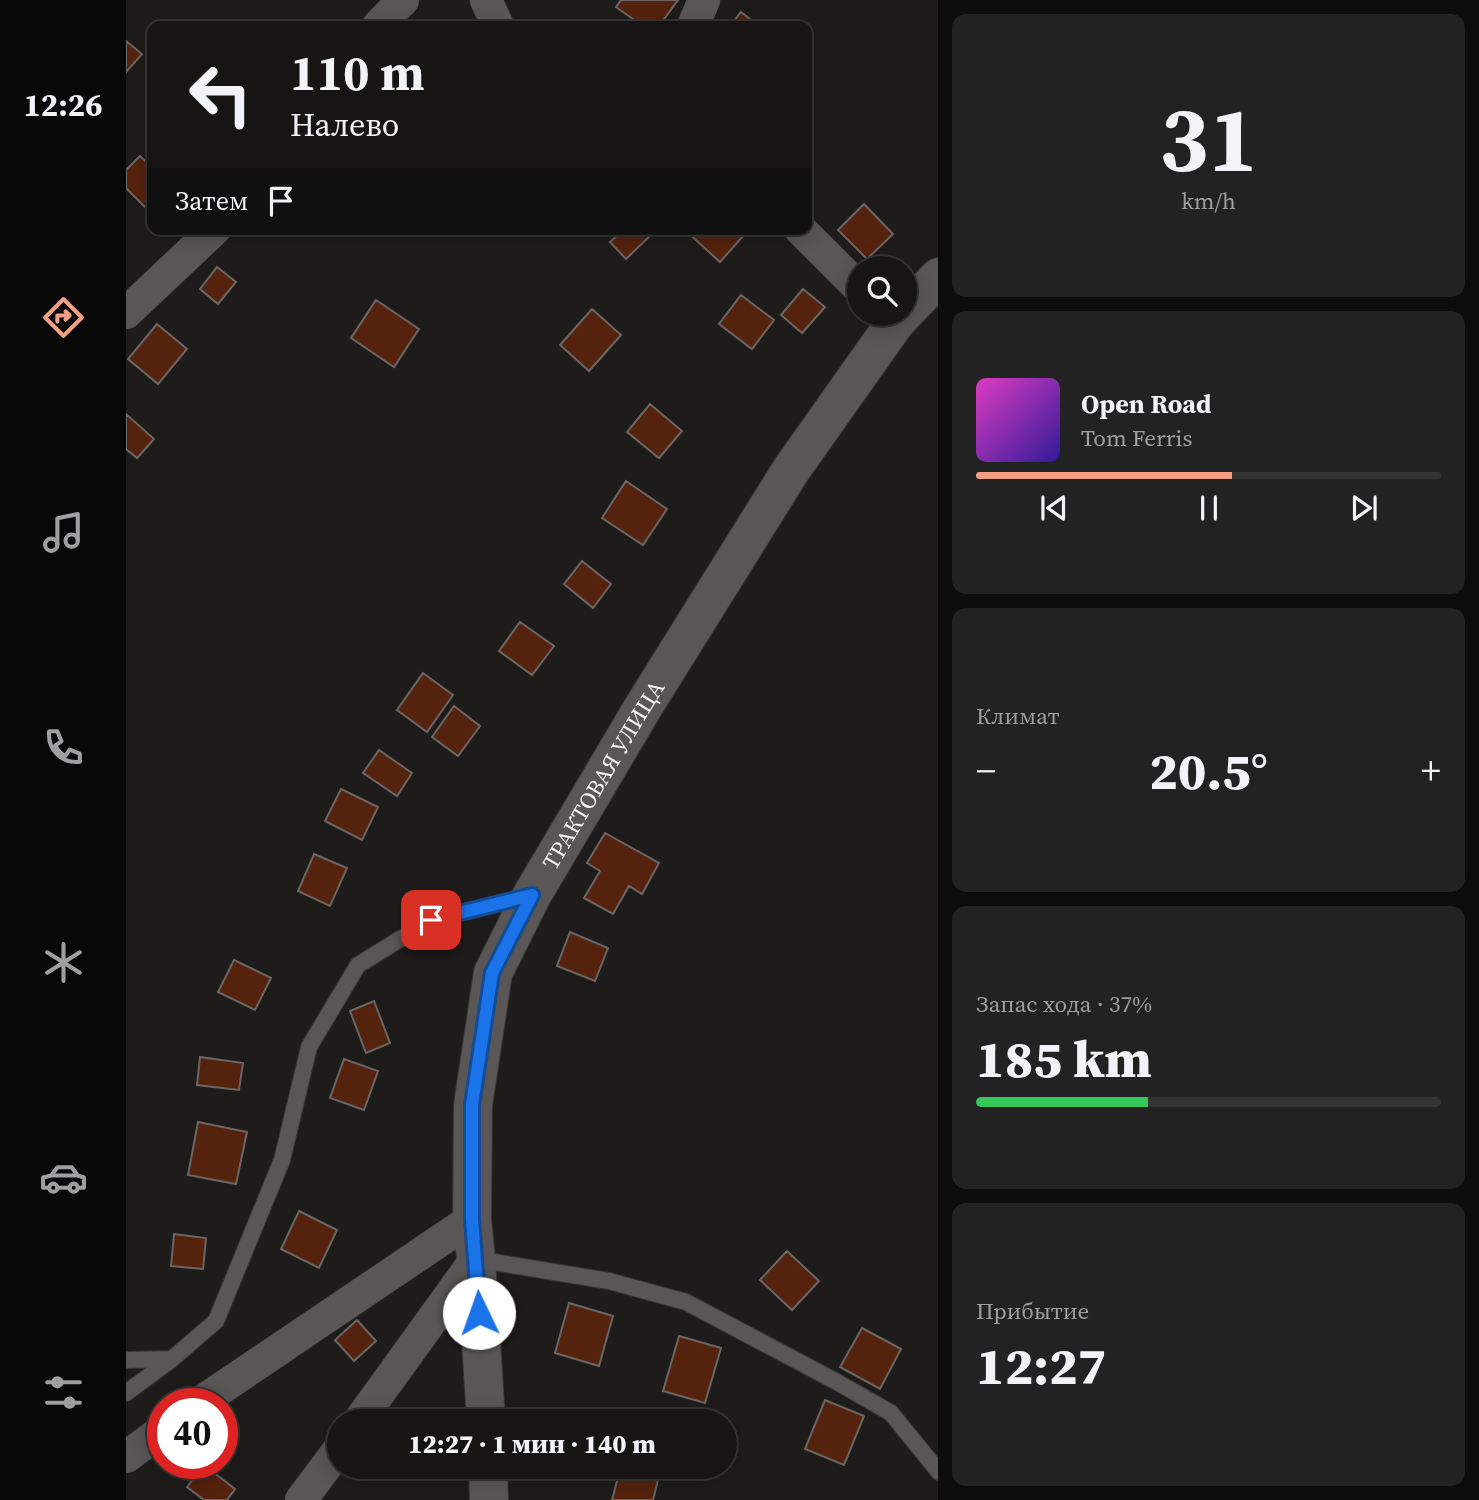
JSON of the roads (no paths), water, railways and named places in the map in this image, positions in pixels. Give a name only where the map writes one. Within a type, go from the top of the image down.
[{"type":"street","points":[[383,21],[403,0]]},
{"type":"street","points":[[486,0],[496,21]]},
{"type":"street","points":[[695,21],[704,0]]},
{"type":"street","points":[[126,313],[209,235]]},
{"type":"street","points":[[806,235],[847,276]]},
{"type":"street","name":"ТРАКТОВАЯ УЛИЦА","points":[[917,296],[938,277]]},
{"type":"street","name":"ТРАКТОВАЯ УЛИЦА","points":[[485,1409],[472,1219],[472,1105],[492,973],[532,895],[642,709],[791,470],[889,326]]},
{"type":"street","points":[[222,1388],[472,1219]]},
{"type":"street","points":[[368,1409],[476,1259]]},
{"type":"street","points":[[126,1457],[147,1442]]},
{"type":"street","points":[[302,1500],[327,1465]]},
{"type":"street","points":[[488,1479],[489,1500]]},
{"type":"lane","points":[[126,1393],[172,1359],[216,1321],[282,1160],[309,1046],[358,965],[431,920],[532,895]]},
{"type":"lane","points":[[476,1259],[609,1281],[686,1303],[891,1413],[938,1472]]},
{"type":"lane","points":[[126,1360],[172,1359]]}]
